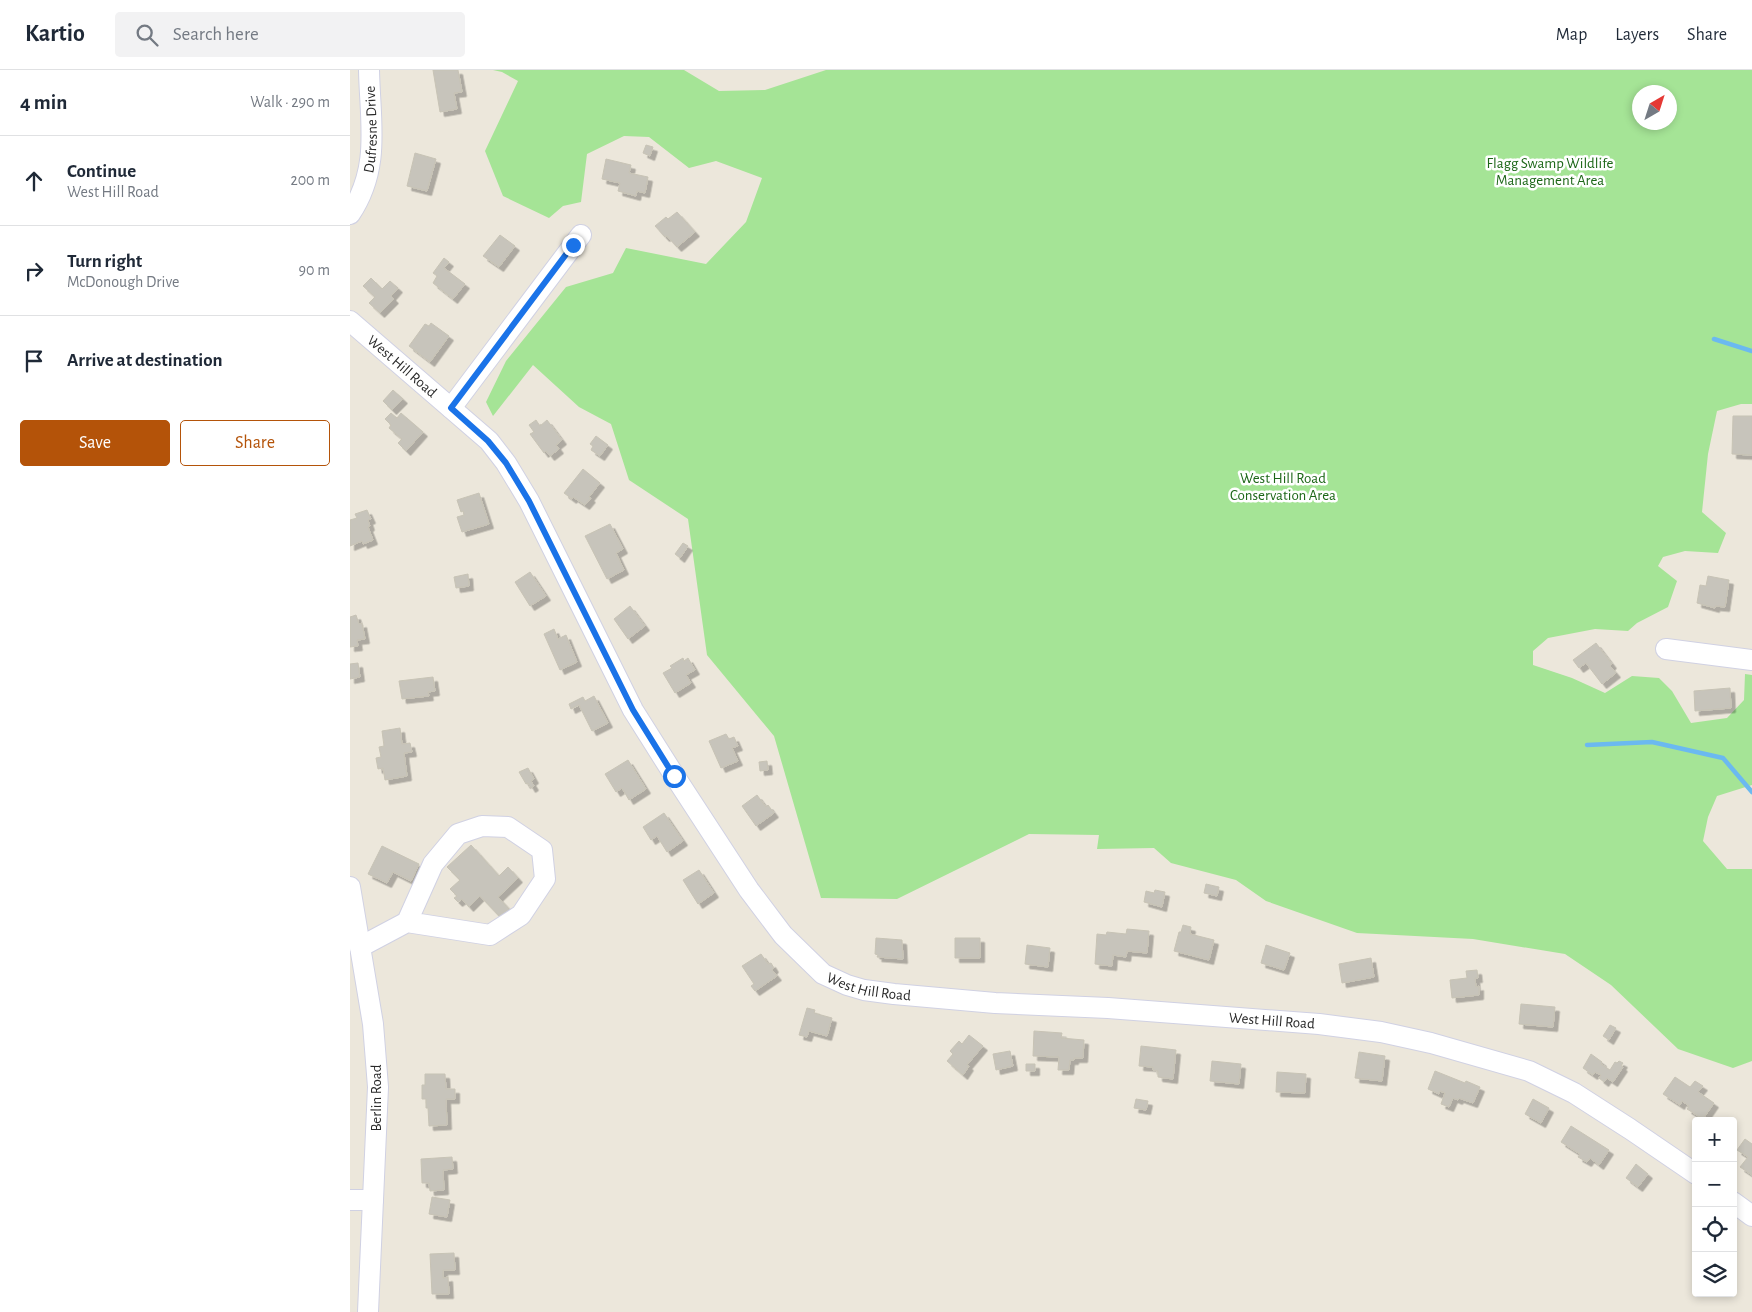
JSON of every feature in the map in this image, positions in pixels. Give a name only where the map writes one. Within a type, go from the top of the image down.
[{"type":"street","name":"Dufresne Drive","points":[[350,214],[368,175],[372,156],[373,132],[369,70]]},
{"type":"street","points":[[451,408],[581,235]]},
{"type":"street","name":"West Hill Road","points":[[350,320],[488,441],[506,463],[529,501],[633,710],[658,751],[749,890],[783,935],[823,974],[847,985],[864,990],[894,994],[995,1003],[1118,1009],[1319,1024],[1381,1032],[1431,1043],[1529,1071],[1574,1093],[1692,1171]]},
{"type":"street","points":[[1666,649],[1752,660]]},
{"type":"street","points":[[360,947],[407,922],[490,935],[521,915],[545,879],[542,850],[508,827],[482,826],[458,834],[433,864],[407,922]]},
{"type":"street","name":"Berlin Road","points":[[350,887],[373,1024],[377,1071],[377,1118],[368,1312]]},
{"type":"street","points":[[350,1200],[373,1200]]},
{"type":"street","points":[[1737,1205],[1752,1216]]},
{"type":"green space","points":[[493,70],[684,70],[719,91],[765,90],[826,70],[1752,70],[1752,404],[1741,404],[1717,411],[1708,454],[1702,512],[1726,533],[1718,553],[1685,551],[1663,557],[1658,566],[1677,581],[1668,607],[1637,623],[1628,631],[1595,629],[1548,638],[1533,651],[1533,665],[1572,678],[1605,693],[1632,676],[1659,678],[1672,691],[1691,723],[1727,718],[1744,700],[1745,674],[1752,675],[1752,785],[1717,796],[1708,817],[1703,841],[1727,869],[1752,869],[1752,1061],[1733,1068],[1678,1049],[1611,985],[1565,954],[1473,939],[1357,933],[1266,901],[1236,880],[1171,863],[1154,848],[1097,849],[1099,835],[1029,834],[897,899],[821,898],[774,736],[707,655],[688,519],[629,480],[611,424],[579,407],[533,365],[493,416],[486,402],[506,361],[566,287],[613,273],[626,248],[706,264],[746,222],[762,178],[716,161],[689,168],[649,137],[624,136],[587,154],[581,202],[563,206],[549,218],[503,196],[485,151],[518,81],[502,72]]},
{"type":"building","points":[[433,70],[458,70],[462,92],[454,93],[457,109],[440,112]]},
{"type":"building","points":[[646,145],[653,147],[650,156],[643,153]]},
{"type":"building","points":[[415,153],[436,159],[427,191],[407,186]]},
{"type":"building","points":[[606,159],[631,165],[629,173],[648,177],[645,193],[637,191],[636,196],[618,191],[620,183],[602,179]]},
{"type":"building","points":[[677,212],[695,232],[677,247],[655,226],[666,217],[668,219]]},
{"type":"building","points":[[500,235],[515,246],[499,267],[483,256]]},
{"type":"building","points":[[444,258],[449,262],[444,268],[465,284],[453,299],[433,283],[437,276],[433,273]]},
{"type":"building","points":[[371,278],[382,289],[390,281],[398,288],[391,296],[394,299],[380,313],[369,303],[375,297],[363,286]]},
{"type":"building","points":[[431,323],[449,336],[430,362],[409,346],[425,324],[429,326]]},
{"type":"building","points":[[393,390],[403,399],[392,410],[383,401]]},
{"type":"building","points":[[391,413],[397,418],[401,413],[423,432],[406,451],[398,443],[402,439],[389,428],[391,425],[385,419]]},
{"type":"building","points":[[1733,416],[1752,416],[1752,455],[1732,454]]},
{"type":"building","points":[[536,420],[540,426],[547,420],[562,440],[556,445],[559,449],[550,456],[546,451],[544,453],[530,434],[534,432],[529,425]]},
{"type":"building","points":[[596,436],[608,445],[600,456],[591,450],[593,446],[590,444]]},
{"type":"building","points":[[583,469],[600,483],[585,505],[564,493]]},
{"type":"building","points":[[479,493],[489,524],[462,532],[457,517],[464,515],[457,500]]},
{"type":"building","points":[[367,510],[371,519],[368,520],[370,526],[368,527],[373,540],[363,544],[362,541],[350,546],[350,520],[357,518],[355,514]]},
{"type":"building","points":[[610,524],[623,549],[616,553],[624,570],[607,579],[585,536]]},
{"type":"building","points":[[683,543],[688,546],[680,558],[675,554]]},
{"type":"building","points":[[530,572],[546,596],[530,606],[515,582]]},
{"type":"building","points":[[468,574],[469,586],[456,588],[454,577]]},
{"type":"building","points":[[1708,576],[1729,580],[1725,607],[1715,606],[1715,608],[1697,603],[1700,585],[1706,586]]},
{"type":"building","points":[[630,606],[645,626],[628,639],[614,619]]},
{"type":"building","points":[[356,615],[359,624],[362,623],[365,639],[357,640],[358,646],[350,647],[350,617]]},
{"type":"building","points":[[554,629],[558,639],[566,635],[577,662],[560,670],[544,634]]},
{"type":"building","points":[[1596,643],[1612,664],[1610,666],[1616,673],[1602,684],[1586,663],[1579,668],[1573,660]]},
{"type":"building","points":[[683,658],[684,661],[688,658],[695,670],[686,675],[691,683],[675,693],[663,673]]},
{"type":"building","points":[[358,663],[360,677],[350,679],[350,664]]},
{"type":"building","points":[[433,677],[435,691],[428,692],[429,696],[402,699],[399,681]]},
{"type":"building","points":[[1730,688],[1731,708],[1695,711],[1694,691]]},
{"type":"building","points":[[594,696],[608,723],[592,731],[579,705],[571,709],[569,704],[583,697],[585,701]]},
{"type":"building","points":[[400,728],[402,744],[410,743],[412,752],[404,753],[407,776],[385,780],[383,768],[378,769],[376,758],[381,757],[379,747],[384,746],[382,731]]},
{"type":"building","points":[[726,734],[729,739],[734,737],[738,746],[732,748],[738,761],[721,768],[709,741]]},
{"type":"building","points":[[628,760],[646,789],[629,800],[622,788],[616,792],[605,774]]},
{"type":"building","points":[[767,761],[768,770],[760,771],[759,762]]},
{"type":"building","points":[[528,768],[534,779],[531,781],[534,786],[531,788],[528,783],[526,784],[519,772]]},
{"type":"building","points":[[757,795],[766,807],[768,805],[774,813],[756,826],[742,806]]},
{"type":"building","points":[[664,813],[683,841],[667,852],[657,836],[651,840],[643,827]]},
{"type":"building","points":[[471,845],[499,876],[508,867],[518,878],[498,897],[511,911],[502,919],[480,896],[469,907],[462,899],[458,902],[454,898],[457,896],[450,889],[460,880],[447,867]]},
{"type":"building","points":[[382,846],[419,864],[411,881],[393,872],[387,883],[368,874]]},
{"type":"building","points":[[699,870],[714,893],[698,904],[683,880]]},
{"type":"building","points":[[1206,884],[1219,887],[1217,896],[1204,893]]},
{"type":"building","points":[[1155,890],[1165,892],[1162,907],[1144,902],[1146,891],[1154,893]]},
{"type":"building","points":[[1183,925],[1191,927],[1190,934],[1214,940],[1209,960],[1174,951]]},
{"type":"building","points":[[1127,929],[1149,931],[1147,953],[1127,951],[1126,957],[1113,955],[1112,966],[1095,964],[1097,934],[1106,935],[1107,932],[1126,934]]},
{"type":"building","points":[[876,938],[902,940],[903,959],[877,957],[878,955],[875,954]]},
{"type":"building","points":[[955,938],[980,938],[980,958],[955,958]]},
{"type":"building","points":[[1027,945],[1050,948],[1048,967],[1025,964]]},
{"type":"building","points":[[1266,945],[1290,953],[1284,970],[1261,963]]},
{"type":"building","points":[[761,954],[768,964],[771,963],[774,968],[772,970],[777,976],[755,991],[751,986],[754,984],[742,966]]},
{"type":"building","points":[[1371,958],[1374,977],[1342,983],[1339,964]]},
{"type":"building","points":[[1477,970],[1478,978],[1475,978],[1476,987],[1479,986],[1479,995],[1452,998],[1450,980],[1467,978],[1466,971]]},
{"type":"building","points":[[1521,1004],[1555,1007],[1553,1027],[1519,1024]]},
{"type":"building","points":[[807,1008],[815,1010],[814,1013],[832,1018],[827,1036],[809,1031],[807,1037],[799,1035]]},
{"type":"building","points":[[1610,1025],[1616,1028],[1609,1040],[1603,1036]]},
{"type":"building","points":[[1034,1031],[1062,1033],[1061,1038],[1084,1040],[1083,1058],[1070,1060],[1069,1070],[1058,1070],[1059,1057],[1033,1056]]},
{"type":"building","points":[[969,1035],[983,1046],[967,1065],[969,1066],[963,1075],[947,1061],[953,1054],[950,1051],[959,1041],[962,1044]]},
{"type":"building","points":[[1141,1046],[1176,1050],[1173,1079],[1158,1077],[1158,1071],[1153,1070],[1153,1067],[1139,1066]]},
{"type":"building","points":[[1010,1051],[1013,1066],[996,1070],[993,1054]]},
{"type":"building","points":[[1359,1052],[1385,1056],[1382,1081],[1355,1078]]},
{"type":"building","points":[[1591,1054],[1610,1070],[1615,1062],[1623,1063],[1621,1066],[1623,1067],[1613,1082],[1607,1078],[1604,1082],[1599,1078],[1601,1075],[1595,1072],[1593,1075],[1583,1068]]},
{"type":"building","points":[[1212,1061],[1241,1064],[1239,1084],[1210,1081]]},
{"type":"building","points":[[1026,1064],[1035,1064],[1035,1071],[1026,1071]]},
{"type":"building","points":[[1435,1071],[1480,1087],[1473,1103],[1453,1098],[1449,1107],[1441,1104],[1445,1093],[1440,1091],[1439,1094],[1428,1089]]},
{"type":"building","points":[[1277,1072],[1306,1074],[1305,1093],[1276,1092]]},
{"type":"building","points":[[425,1074],[445,1074],[446,1089],[455,1089],[455,1099],[446,1099],[447,1125],[429,1126],[426,1099],[422,1099],[422,1085],[425,1085]]},
{"type":"building","points":[[1675,1077],[1690,1087],[1695,1081],[1703,1086],[1698,1092],[1714,1103],[1704,1117],[1700,1117],[1687,1109],[1689,1106],[1682,1101],[1680,1105],[1663,1094]]},
{"type":"building","points":[[1136,1099],[1148,1101],[1146,1110],[1134,1108]]},
{"type":"building","points":[[1533,1099],[1549,1108],[1541,1123],[1525,1114]]},
{"type":"building","points":[[1571,1126],[1609,1150],[1599,1165],[1590,1158],[1587,1162],[1578,1157],[1580,1154],[1561,1142]]},
{"type":"building","points":[[1745,1139],[1752,1144],[1752,1175],[1740,1167],[1748,1157],[1737,1150]]},
{"type":"building","points":[[452,1157],[453,1169],[443,1170],[444,1190],[430,1191],[429,1183],[422,1183],[421,1159]]},
{"type":"building","points":[[1636,1164],[1648,1174],[1638,1187],[1626,1178]]},
{"type":"building","points":[[432,1197],[450,1200],[447,1217],[429,1214]]},
{"type":"building","points":[[454,1253],[455,1270],[443,1270],[443,1278],[448,1277],[449,1294],[432,1294],[430,1254]]},
{"type":"waterway","points":[[1714,339],[1752,351]]},
{"type":"waterway","points":[[1587,745],[1652,742],[1723,758],[1752,792]]},
{"type":"route","points":[[573,245],[451,408],[488,441],[506,463],[529,501],[633,710],[674,776]]},
{"type":"park label","name":"Flagg Swamp Wildlife Management Area","points":[[1550,172]]},
{"type":"park label","name":"West Hill Road Conservation Area","points":[[1283,486]]}]
